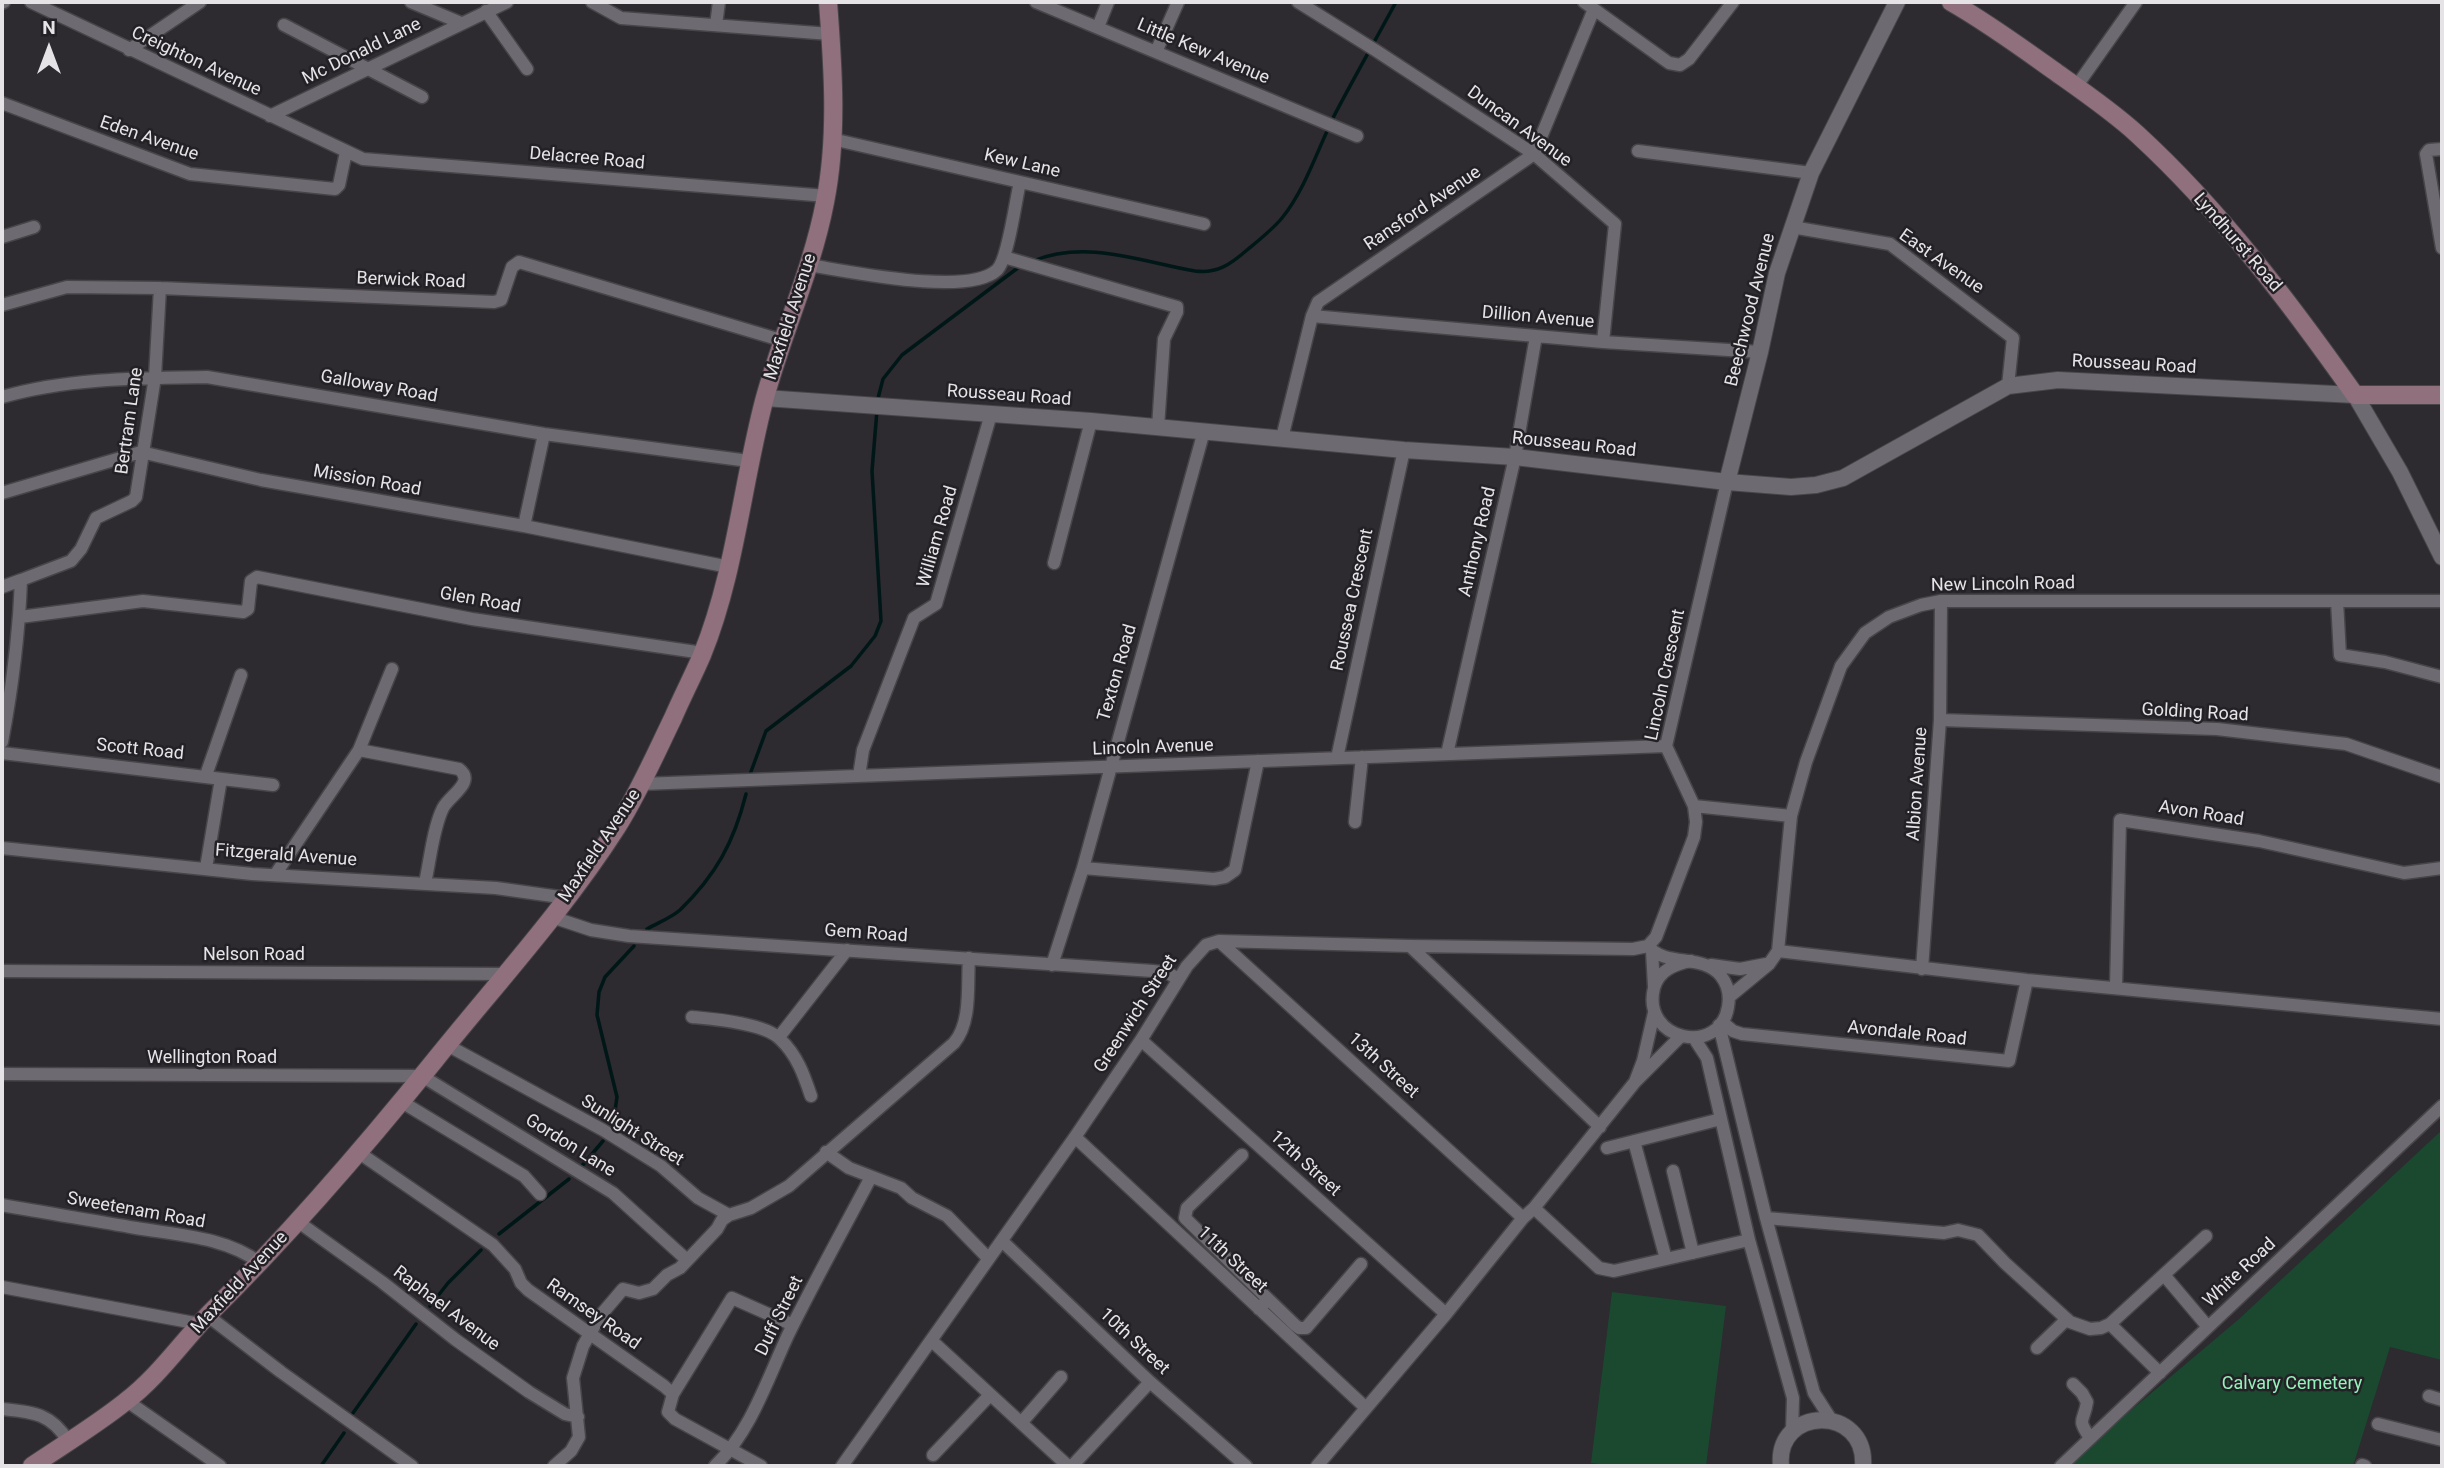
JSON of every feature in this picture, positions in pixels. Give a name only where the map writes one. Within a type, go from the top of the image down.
[{"type":"main road","name":"Maxfield Avenue","points":[[32,1466],[127,1401],[167,1363],[298,1221],[401,1102],[567,898],[619,823],[641,784],[703,653],[729,567],[765,398],[808,265],[827,195],[833,92],[828,2]]},
{"type":"main road","name":"Lyndhurst Road","points":[[1951,2],[1983,21],[2136,133],[2224,226],[2296,311],[2355,396]]},
{"type":"main road","points":[[2355,396],[2442,395]]},
{"type":"street","name":"Creighton Avenue","points":[[31,2],[346,152]]},
{"type":"street","points":[[129,50],[200,2]]},
{"type":"street","points":[[411,2],[461,23]]},
{"type":"street","name":"Mc Donald Lane","points":[[270,116],[507,2]]},
{"type":"street","points":[[592,2],[621,18],[830,34]]},
{"type":"street","points":[[716,25],[719,2]]},
{"type":"street","name":"Little Kew Avenue","points":[[1036,2],[1357,136]]},
{"type":"street","points":[[1098,27],[1108,2]]},
{"type":"street","points":[[1156,52],[1178,2]]},
{"type":"street","name":"Duncan Avenue","points":[[1298,2],[1534,154],[1615,224],[1603,342]]},
{"type":"street","points":[[1534,154],[1589,6],[1669,63],[1680,65],[1689,59],[1733,2]]},
{"type":"street","name":"Beechwood Avenue","points":[[1727,482],[1777,273],[1811,173],[1897,2]]},
{"type":"street","points":[[2076,87],[2136,2]]},
{"type":"street","points":[[486,11],[527,69]]},
{"type":"street","points":[[284,25],[422,97]]},
{"type":"street","name":"Eden Avenue","points":[[2,103],[190,174],[335,189],[339,185],[346,152]]},
{"type":"street","name":"Kew Lane","points":[[832,139],[1204,224]]},
{"type":"street","points":[[2442,149],[2428,150],[2426,154],[2442,248]]},
{"type":"street","points":[[1639,151],[1811,173]]},
{"type":"street","name":"Delacree Road","points":[[346,152],[363,159],[827,195]]},
{"type":"street","name":"Ransford Avenue","points":[[1282,438],[1312,316],[1318,302],[1534,154]]},
{"type":"street","points":[[808,265],[938,283],[961,283],[997,270],[1004,257],[1020,182]]},
{"type":"street","points":[[2,237],[34,227]]},
{"type":"street","name":"East Avenue","points":[[1792,227],[1890,244],[2013,338],[2008,386]]},
{"type":"street","points":[[1004,257],[1177,307],[1164,339],[1158,427]]},
{"type":"street","name":"Berwick Road","points":[[2,305],[67,287],[160,288],[494,302],[501,300],[512,267],[519,262],[784,341]]},
{"type":"street","name":"Bertram Lane","points":[[20,580],[71,561],[81,549],[96,518],[132,502],[138,491],[141,452],[155,377],[160,288]]},
{"type":"street","name":"Dillion Avenue","points":[[1312,316],[1603,342],[1760,352]]},
{"type":"street","name":"Anthony Road","points":[[1447,754],[1515,457],[1536,336]]},
{"type":"street","name":"Galloway Road","points":[[2,397],[36,387],[155,377],[207,377],[544,434],[750,461]]},
{"type":"street","name":"Rousseau Road","points":[[765,398],[1091,421],[1404,450],[1515,457],[1791,487],[1816,485],[1843,478],[2008,386],[2058,380],[2355,396]]},
{"type":"street","name":"Lyndhurst Road","points":[[2355,396],[2400,472],[2442,557]]},
{"type":"street","name":"William Road","points":[[859,776],[863,750],[914,618],[936,604],[991,414]]},
{"type":"street","points":[[1054,563],[1091,421]]},
{"type":"street","name":"Texton Road","points":[[1052,965],[1083,868],[1204,431]]},
{"type":"street","points":[[524,526],[544,434]]},
{"type":"street","name":"Roussea Crescent","points":[[1337,758],[1404,450]]},
{"type":"street","name":"Mission Road","points":[[2,493],[141,452],[261,480],[524,526],[729,567]]},
{"type":"street","name":"Lincoln Crescent","points":[[1650,949],[1694,836],[1696,822],[1693,806],[1665,746],[1727,482]]},
{"type":"street","name":"Glen Road","points":[[20,617],[143,601],[243,612],[248,609],[253,578],[257,577],[472,619],[703,653]]},
{"type":"street","points":[[2,587],[20,580],[20,617],[2,742]]},
{"type":"street","points":[[2337,600],[2340,655],[2385,662],[2442,677]]},
{"type":"street","name":"New Lincoln Road","points":[[1778,951],[1791,816],[1806,762],[1841,666],[1865,633],[1889,617],[1941,601],[2442,601]]},
{"type":"street","name":"Albion Avenue","points":[[1922,969],[1940,720],[1941,601]]},
{"type":"street","points":[[275,875],[359,750],[392,669]]},
{"type":"street","points":[[206,775],[241,675]]},
{"type":"street","name":"Golding Road","points":[[1940,720],[2217,729],[2346,744],[2442,777]]},
{"type":"street","name":"Lincoln Avenue","points":[[641,784],[1665,746]]},
{"type":"street","points":[[359,750],[459,769],[464,773],[463,785],[442,811],[425,883]]},
{"type":"street","name":"Scott Road","points":[[2,752],[273,785]]},
{"type":"street","points":[[1355,822],[1362,757]]},
{"type":"street","points":[[1083,868],[1172,877],[1225,877],[1235,870],[1258,761]]},
{"type":"street","points":[[206,868],[221,779]]},
{"type":"street","points":[[1693,806],[1791,816]]},
{"type":"street","name":"Avon Road","points":[[2116,988],[2120,820],[2259,841],[2404,873],[2442,868]]},
{"type":"street","name":"Fitzgerald Avenue","points":[[2,848],[275,875],[496,888],[567,898]]},
{"type":"street","name":"Gem Road","points":[[552,917],[591,930],[629,936],[1168,973],[1178,979]]},
{"type":"street","points":[[1219,941],[1650,949],[1678,960],[1740,969],[1769,964]]},
{"type":"street","name":"Greenwich Street","points":[[842,1466],[1075,1137],[1141,1040],[1178,979],[1199,951],[1206,945],[1219,941]]},
{"type":"street","name":"13th Street","points":[[1219,941],[1523,1218]]},
{"type":"street","points":[[1410,946],[1600,1127]]},
{"type":"street","points":[[1634,1082],[1643,1061],[1654,1013],[1650,949]]},
{"type":"street","points":[[779,1037],[847,950]]},
{"type":"street","points":[[1729,997],[1769,964],[1778,951],[2028,981],[2442,1019]]},
{"type":"street","points":[[561,1465],[579,1437],[573,1378],[583,1346],[610,1302],[624,1289],[639,1293],[653,1289],[687,1260],[717,1229],[722,1220],[729,1215],[751,1209],[789,1185],[959,1037],[968,1003],[969,958]]},
{"type":"street","points":[[1652,997],[1656,983],[1664,971],[1676,964],[1691,961]]},
{"type":"street","points":[[1654,1013],[1664,1028],[1681,1037],[1694,1038],[1708,1034],[1721,1024],[1728,1010],[1729,997],[1722,976],[1704,963]]},
{"type":"street","name":"Nelson Road","points":[[2,971],[506,974]]},
{"type":"street","name":"Avondale Road","points":[[1721,1024],[1742,1034],[2009,1061],[2028,981]]},
{"type":"street","points":[[691,1017],[736,1021],[779,1037],[802,1068],[811,1096]]},
{"type":"street","points":[[1721,1024],[1766,1218],[1814,1394],[1832,1420],[1850,1430],[1857,1438],[1865,1463]]},
{"type":"street","points":[[1317,1466],[1534,1208],[1634,1082],[1681,1037]]},
{"type":"street","points":[[1694,1038],[1707,1058],[1749,1240],[1793,1398],[1792,1432],[1782,1449],[1781,1466]]},
{"type":"street","name":"12th Street","points":[[1141,1040],[1446,1314]]},
{"type":"street","name":"Sunlight Street","points":[[447,1045],[603,1129],[661,1166],[698,1198],[729,1215]]},
{"type":"street","name":"Wellington Road","points":[[2,1074],[422,1076]]},
{"type":"street","name":"Gordon Lane","points":[[422,1076],[612,1193],[687,1260]]},
{"type":"street","points":[[401,1102],[524,1176],[540,1194]]},
{"type":"street","name":"White Road","points":[[2061,1466],[2442,1106]]},
{"type":"street","points":[[1607,1148],[1721,1119]]},
{"type":"street","name":"11th Street","points":[[1075,1137],[1264,1304],[1366,1408]]},
{"type":"street","points":[[1634,1141],[1666,1259]]},
{"type":"street","name":"Ramsey Road","points":[[358,1152],[493,1245],[515,1269],[521,1283],[528,1290],[673,1394]]},
{"type":"street","points":[[826,1152],[849,1168],[901,1188],[912,1198],[947,1216],[988,1258]]},
{"type":"street","points":[[1242,1155],[1188,1208],[1185,1218],[1264,1304],[1300,1328],[1306,1328],[1361,1264]]},
{"type":"street","points":[[1674,1171],[1693,1253]]},
{"type":"street","name":"Duff Street","points":[[715,1466],[732,1449],[756,1406],[793,1325],[871,1177]]},
{"type":"street","name":"Sweetenam Road","points":[[2,1205],[191,1237],[247,1253],[260,1263]]},
{"type":"street","points":[[1534,1208],[1599,1268],[1614,1271],[1749,1240]]},
{"type":"street","points":[[1766,1218],[1944,1233],[1958,1230],[1978,1235],[2067,1320],[2081,1328],[2090,1329],[2110,1324],[2206,1236]]},
{"type":"street","name":"Raphael Avenue","points":[[298,1221],[529,1392],[565,1414],[578,1418]]},
{"type":"street","name":"10th Street","points":[[1002,1241],[1150,1382],[1246,1466]]},
{"type":"street","points":[[2164,1275],[2208,1327]]},
{"type":"street","points":[[2,1287],[204,1320],[412,1466]]},
{"type":"street","points":[[761,1466],[689,1427],[668,1412],[673,1394],[732,1298],[793,1325]]},
{"type":"street","points":[[2037,1348],[2067,1320]]},
{"type":"street","points":[[2110,1324],[2160,1373]]},
{"type":"street","points":[[932,1341],[1070,1466],[1150,1382]]},
{"type":"street","points":[[1021,1423],[1061,1377]]},
{"type":"street","points":[[2073,1384],[2087,1402],[2081,1425],[2090,1438]]},
{"type":"street","points":[[933,1455],[990,1395]]},
{"type":"street","points":[[2429,1396],[2442,1400]]},
{"type":"street","points":[[127,1401],[220,1466]]},
{"type":"street","points":[[2,1409],[23,1411],[47,1418],[68,1441]]},
{"type":"street","points":[[1792,1432],[1811,1422],[1832,1420]]},
{"type":"street","points":[[2378,1424],[2442,1440]]},
{"type":"green space","name":"Calvary Cemetery","points":[[2442,1130],[2442,1360],[2390,1347],[2353,1466],[2065,1466],[2239,1319]]},
{"type":"green space","points":[[1612,1292],[1726,1306],[1706,1466],[1616,1466],[1591,1463]]},
{"type":"waterway","points":[[1033,261],[1053,255],[1094,252],[1203,272],[1223,267],[1235,260],[1274,227],[1290,206],[1305,181],[1335,114],[1396,2]]},
{"type":"waterway","points":[[877,402],[883,379],[902,355],[1019,267]]},
{"type":"waterway","points":[[749,777],[766,731],[851,666],[875,636],[881,621],[872,471],[877,410]]},
{"type":"waterway","points":[[647,929],[676,913],[714,871],[736,827],[746,794]]},
{"type":"waterway","points":[[613,1124],[617,1097],[597,1015],[599,992],[605,977],[634,946]]},
{"type":"waterway","points":[[581,1167],[603,1141]]},
{"type":"waterway","points":[[499,1234],[569,1179]]},
{"type":"waterway","points":[[430,1306],[448,1283],[481,1250]]},
{"type":"waterway","points":[[353,1413],[416,1324]]},
{"type":"waterway","points":[[321,1466],[344,1433]]}]
